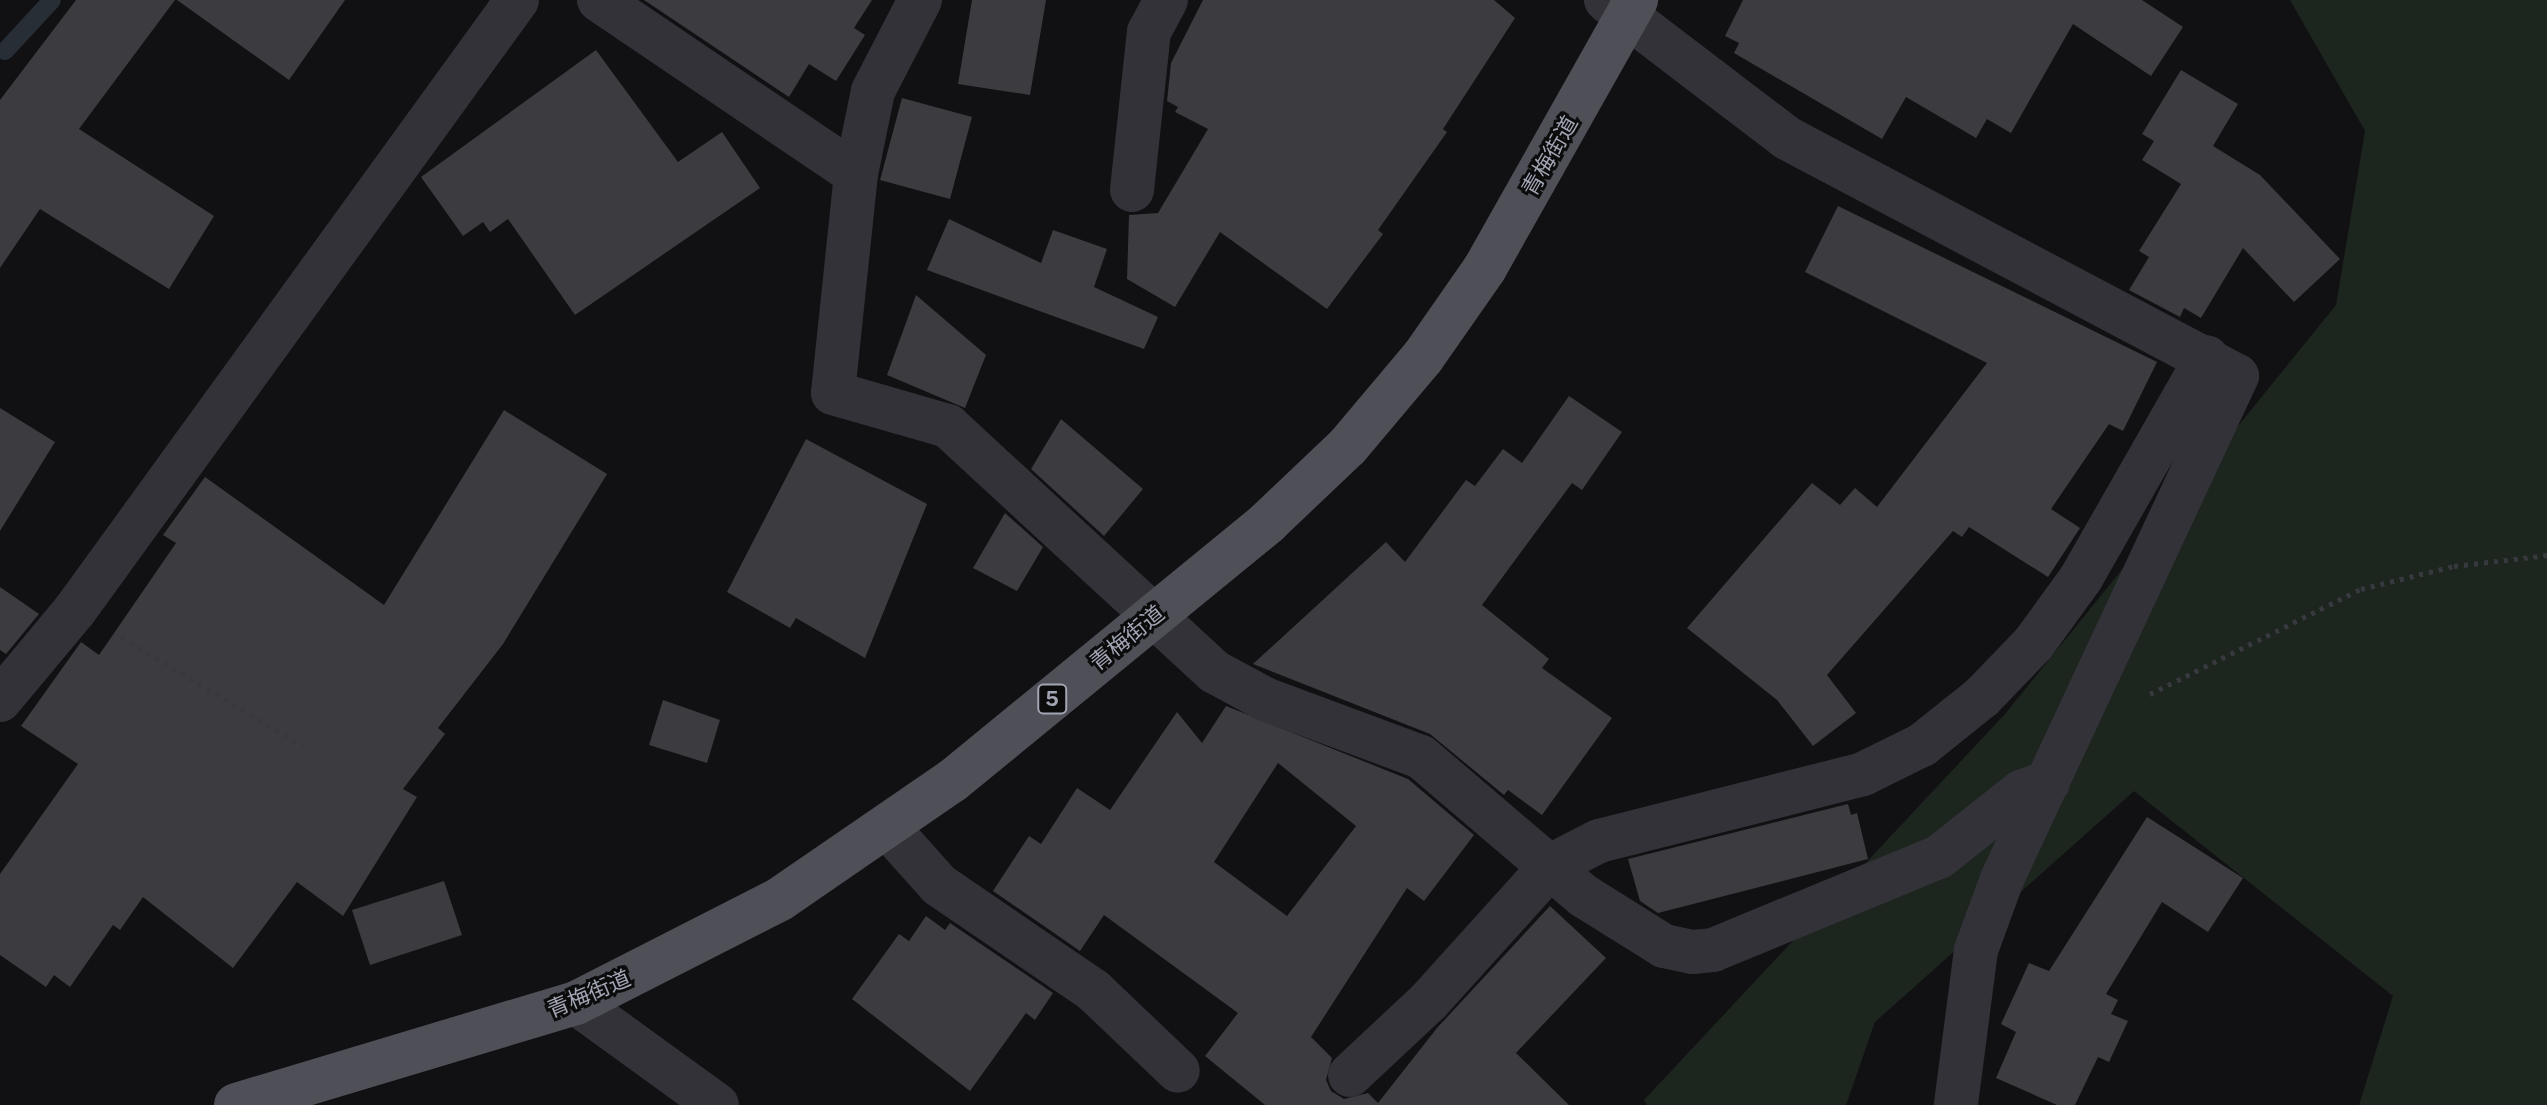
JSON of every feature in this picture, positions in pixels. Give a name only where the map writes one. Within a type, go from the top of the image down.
[{"type":"main road","name":"青梅街道","points":[[236,1105],[576,1003],[695,947],[889,829],[1152,618],[1302,490],[1423,357],[1485,268],[1623,5]]},
{"type":"street","points":[[0,700],[75,610],[517,0]]},
{"type":"street","points":[[599,0],[856,174]]},
{"type":"street","points":[[920,0],[873,91],[856,174],[833,393],[948,426],[1152,618],[1233,683],[1421,757],[1552,865],[1584,896],[1664,946],[1713,950],[1939,857],[2021,792],[2048,782]]},
{"type":"street","points":[[1132,190],[1149,32],[1166,0]]},
{"type":"street","points":[[1623,5],[1787,138],[2207,357],[2237,376],[2075,722],[1976,950],[1956,1105]]},
{"type":"street","points":[[1350,1075],[1429,1001],[1552,865],[1599,841],[1863,774],[1922,745],[2034,643],[2081,578],[2207,357]]},
{"type":"street","points":[[889,829],[939,885],[1093,990],[1178,1071]]},
{"type":"street","points":[[576,1003],[717,1105]]},
{"type":"path","points":[[2075,722],[2191,676],[2361,589],[2454,566],[2547,555]]},
{"type":"path","points":[[75,610],[303,746]]},
{"type":"shaded area","points":[[2290,0],[2547,0],[2547,1105],[2359,1105],[2393,996],[2134,791],[1875,1022],[1846,1105],[1647,1105],[1644,1100],[2005,714],[2336,305],[2365,131]]},
{"type":"building","points":[[76,0],[175,0],[79,129],[214,216],[169,289],[40,209],[0,268],[0,100]]},
{"type":"building","points":[[177,0],[345,0],[289,80]]},
{"type":"building","points":[[644,0],[872,0],[854,28],[865,35],[836,81],[809,64],[789,97]]},
{"type":"building","points":[[972,0],[1046,0],[1030,95],[958,84]]},
{"type":"building","points":[[1203,0],[1494,0],[1515,18],[1443,129],[1447,132],[1378,230],[1383,234],[1327,309],[1220,232],[1175,307],[1127,279],[1129,215],[1158,213],[1208,129],[1175,112],[1178,107],[1167,101],[1171,63]]},
{"type":"building","points":[[1743,0],[2142,0],[2183,27],[2151,76],[2073,24],[2011,133],[1987,119],[1976,138],[1906,97],[1882,139],[1734,53],[1739,43],[1725,36]]},
{"type":"building","points":[[596,50],[678,162],[722,132],[760,188],[575,315],[508,219],[490,232],[483,222],[463,236],[421,177]]},
{"type":"building","points":[[2181,70],[2238,104],[2213,146],[2260,175],[2340,259],[2294,302],[2243,248],[2201,318],[2184,308],[2180,317],[2129,290],[2149,257],[2139,251],[2181,184],[2142,160],[2154,141],[2142,134]]},
{"type":"building","points":[[902,98],[972,117],[950,199],[880,180]]},
{"type":"building","points":[[1838,206],[2157,362],[2123,431],[2109,424],[2051,509],[2080,528],[2048,577],[1969,527],[1962,537],[1953,531],[1827,675],[1856,713],[1813,746],[1777,700],[1687,628],[1812,483],[1840,505],[1855,488],[1877,507],[1987,363],[1805,272]]},
{"type":"building","points":[[949,219],[1041,263],[1053,230],[1107,249],[1094,287],[1158,317],[1144,349],[927,270]]},
{"type":"building","points":[[916,295],[986,355],[965,408],[887,375]]},
{"type":"building","points":[[1569,396],[1622,432],[1582,490],[1572,483],[1482,605],[1549,659],[1542,668],[1612,718],[1542,815],[1508,790],[1504,795],[1430,734],[1253,664],[1386,542],[1405,562],[1466,480],[1475,486],[1503,449],[1522,463]]},
{"type":"building","points":[[0,408],[55,442],[0,531]]},
{"type":"building","points":[[504,410],[607,474],[503,644],[438,728],[445,734],[403,789],[417,797],[343,916],[297,882],[233,968],[143,897],[120,930],[113,925],[70,987],[54,975],[46,987],[0,955],[0,874],[78,764],[21,726],[81,642],[99,655],[176,543],[163,535],[205,477],[384,605]]},
{"type":"building","points":[[1061,419],[1143,489],[1104,536],[1031,469]]},
{"type":"building","points":[[806,439],[927,504],[865,658],[796,618],[790,628],[727,592]]},
{"type":"building","points":[[1005,513],[1043,547],[1017,591],[973,568]]},
{"type":"building","points":[[0,587],[39,614],[6,654],[0,650]]},
{"type":"building","points":[[663,700],[720,720],[707,763],[649,745]]},
{"type":"building","points":[[1226,706],[1408,779],[1474,835],[1424,901],[1407,888],[1311,1037],[1332,1058],[1326,1080],[1331,1091],[1344,1099],[1368,1093],[1378,1103],[1437,1028],[1550,906],[1606,958],[1516,1053],[1569,1105],[1265,1105],[1205,1056],[1238,1013],[1104,915],[1080,951],[993,891],[1029,836],[1041,844],[1077,788],[1110,810],[1177,712],[1202,743]],"holes":[[[1278,763],[1356,826],[1287,916],[1214,862]]]},
{"type":"building","points":[[1848,804],[1851,815],[1857,813],[1868,859],[1658,913],[1640,901],[1628,859]]},
{"type":"building","points":[[2147,817],[2243,878],[2208,932],[2162,902],[2106,994],[2118,1000],[2111,1014],[2128,1021],[2109,1062],[2098,1057],[2075,1105],[2057,1105],[1996,1078],[2016,1032],[2001,1024],[2029,963],[2049,971]]},
{"type":"building","points":[[444,881],[462,935],[370,965],[352,910]]},
{"type":"building","points":[[926,916],[945,930],[950,923],[1053,993],[1035,1020],[1026,1013],[970,1091],[852,999],[899,934],[909,941]]},
{"type":"waterway","points":[[5,51],[52,0]]}]
